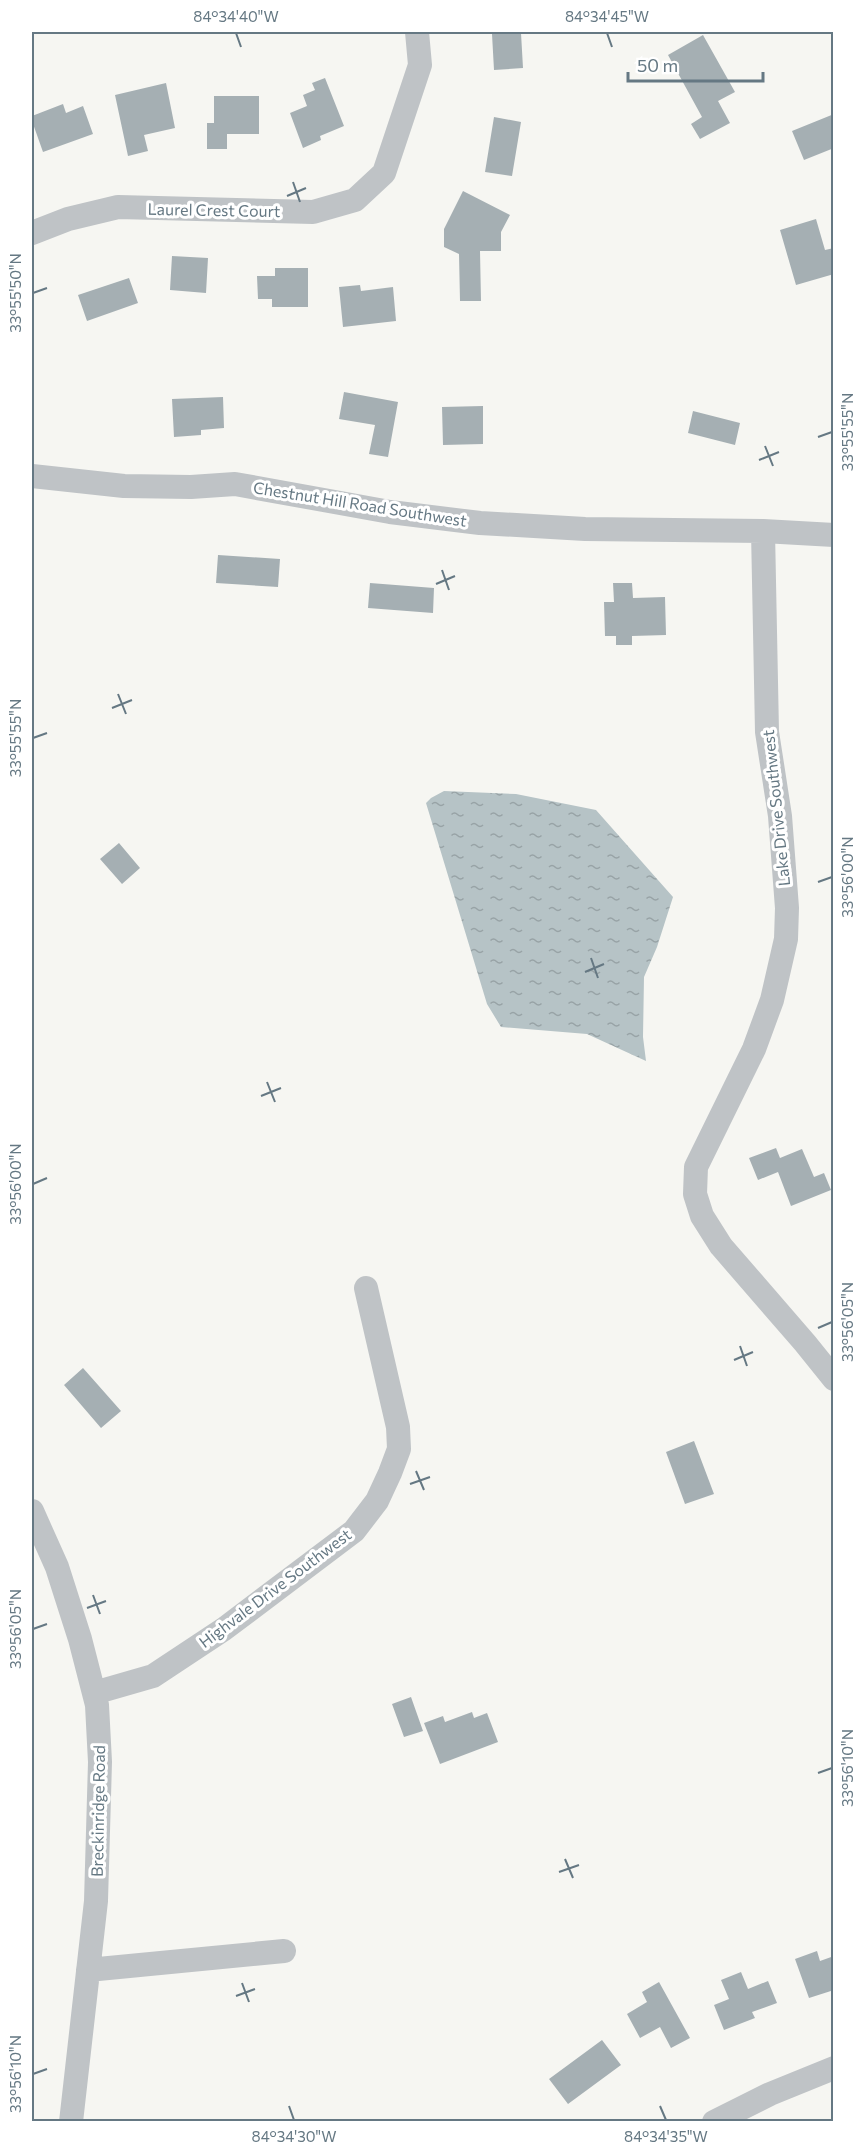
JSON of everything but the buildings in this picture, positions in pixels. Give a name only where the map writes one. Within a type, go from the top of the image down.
[{"type":"street","name":"Laurel Crest Court","points":[[32,233],[68,219],[118,207],[313,212],[355,200],[384,173],[420,65],[417,32]]},
{"type":"street","name":"Chestnut Hill Road Southwest","points":[[32,476],[124,486],[191,487],[236,484],[390,512],[480,523],[585,529],[763,531],[834,535]]},
{"type":"street","name":"Lake Drive Southwest","points":[[763,531],[766,732],[780,816],[787,908],[786,939],[772,1000],[754,1049],[696,1167],[696,1194],[702,1216],[721,1246],[834,1379]]},
{"type":"street","name":"Highvale Drive Southwest","points":[[94,1693],[153,1676],[224,1629],[354,1531],[377,1501],[399,1449],[398,1427],[366,1288]]},
{"type":"street","name":"Breckinridge Road","points":[[35,1529],[57,1567],[77,1629],[97,1705],[100,1762],[96,1901],[71,2121]]},
{"type":"street","points":[[88,1970],[284,1951]]},
{"type":"street","points":[[714,2121],[770,2094],[834,2068]]},
{"type":"water","points":[[444,791],[516,794],[596,810],[673,897],[657,947],[644,977],[643,1037],[646,1061],[587,1034],[501,1027],[487,1004],[426,803]]}]
